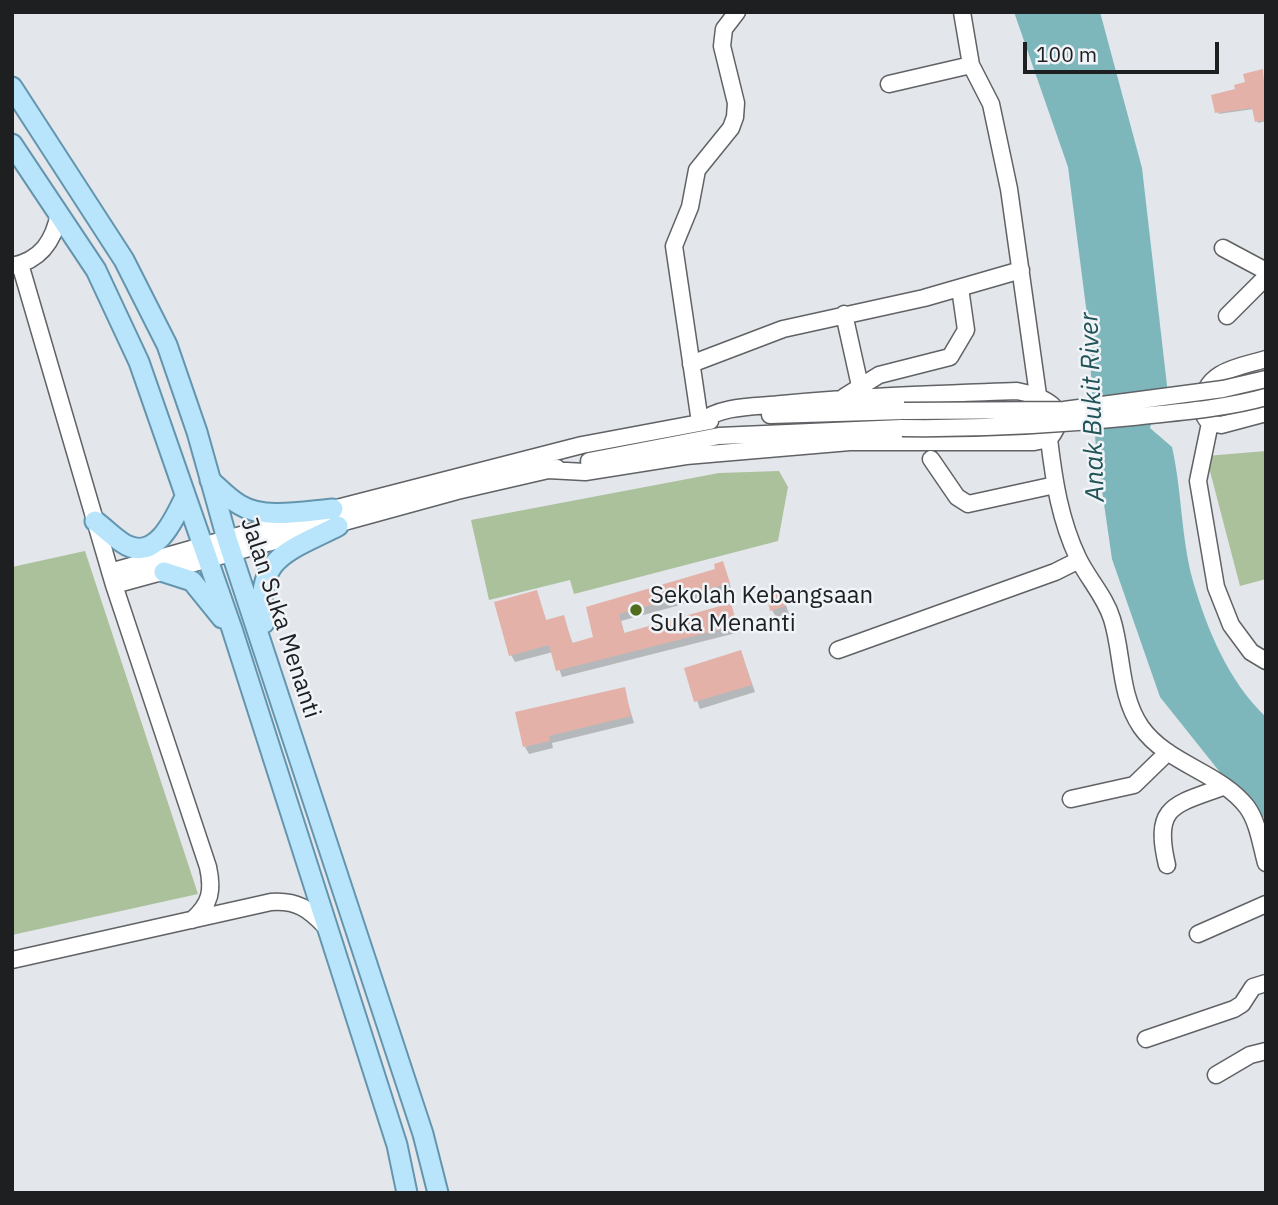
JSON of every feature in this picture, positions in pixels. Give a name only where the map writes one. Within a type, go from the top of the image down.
[{"type":"main road","name":"Jalan Suka Menanti","points":[[12,87],[103,226],[148,304],[181,385],[229,546],[271,666],[423,1134],[438,1193]]},
{"type":"main road","name":"Jalan Suka Menanti","points":[[12,144],[96,270],[139,362],[232,629],[397,1144],[407,1193]]},
{"type":"main road","points":[[210,480],[240,506],[250,509],[336,517]]},
{"type":"main road","points":[[126,545],[136,548],[160,538],[171,525],[185,497]]},
{"type":"main road","points":[[271,666],[262,608],[262,583],[283,554],[336,517]]},
{"type":"main road","points":[[95,521],[158,566],[192,581],[232,629]]},
{"type":"street","points":[[700,422],[674,246],[690,207],[697,170],[730,128],[735,117],[736,103],[722,46],[724,29],[737,12]]},
{"type":"street","points":[[962,12],[971,65],[991,104],[1021,270],[1038,395]]},
{"type":"street","points":[[889,84],[971,65]]},
{"type":"street","points":[[59,213],[53,239],[45,249],[16,265],[112,578],[210,874],[210,897],[205,909],[192,920]]},
{"type":"street","points":[[1223,247],[1266,271]]},
{"type":"street","points":[[691,364],[766,334],[960,288],[1021,270]]},
{"type":"street","points":[[1227,316],[1266,277]]},
{"type":"street","points":[[843,398],[879,375],[941,361],[955,352],[966,330],[960,288]]},
{"type":"street","points":[[844,314],[860,386]]},
{"type":"street","points":[[1266,359],[1221,372],[1212,380],[1203,401],[1206,419],[1210,423],[1221,425],[1266,413]]},
{"type":"street","points":[[336,517],[548,470],[719,436],[1063,410],[1223,389],[1266,379]]},
{"type":"street","points":[[700,422],[708,415],[731,409],[843,398],[1017,391],[1038,395],[1050,402],[1057,414],[1056,428],[1049,439],[1055,485],[1079,560],[1108,607],[1125,690],[1133,712],[1141,727],[1168,752],[1223,787],[1248,809],[1266,863]]},
{"type":"street","points":[[112,578],[336,517],[582,445],[700,422],[782,414],[903,420],[1001,429],[1175,413],[1266,397]]},
{"type":"street","points":[[1210,423],[1198,481],[1216,587],[1231,625],[1251,652],[1266,661]]},
{"type":"street","points":[[548,470],[585,472],[686,456],[837,443],[1034,442],[1049,439]]},
{"type":"street","points":[[931,459],[957,497],[968,504],[1055,485]]},
{"type":"street","points":[[838,650],[1055,572],[1079,560]]},
{"type":"street","points":[[1071,799],[1134,785],[1168,752]]},
{"type":"street","points":[[1167,865],[1161,830],[1169,812],[1182,802],[1223,787]]},
{"type":"street","points":[[12,960],[286,901],[310,910],[328,929]]},
{"type":"street","points":[[1198,934],[1266,904]]},
{"type":"street","points":[[1146,1039],[1234,1009],[1242,1004],[1253,987],[1266,983]]},
{"type":"street","points":[[1216,1075],[1250,1055],[1266,1051]]},
{"type":"green space","points":[[1266,451],[1266,579],[1240,586],[1206,456]]},
{"type":"green space","points":[[779,471],[788,487],[778,541],[574,594],[570,580],[489,600],[471,520],[719,473]]},
{"type":"green space","points":[[85,551],[198,894],[12,935],[12,567]]},
{"type":"water","name":"Anak Bukit River","points":[[1014,12],[1100,12],[1142,168],[1169,403],[1155,409],[1150,428],[1172,447],[1189,565],[1212,636],[1230,672],[1266,717],[1266,820],[1223,776],[1160,697],[1112,559],[1096,449],[1087,315],[1068,167]]},
{"type":"building","points":[[1263,69],[1266,120],[1255,122],[1252,108],[1215,113],[1211,95],[1235,89],[1234,85],[1245,82],[1243,74]]},
{"type":"building","points":[[723,561],[730,583],[619,614],[624,633],[731,603],[737,625],[556,671],[549,645],[509,656],[494,602],[537,590],[546,620],[564,615],[572,643],[593,637],[586,607],[715,569],[714,564]]},
{"type":"building","points":[[782,589],[786,606],[770,611],[766,593]]},
{"type":"building","points":[[741,650],[752,685],[694,702],[684,668]]},
{"type":"building","points":[[625,687],[631,716],[549,736],[550,741],[523,747],[515,712]]},
{"type":"place","name":"Sekolah Kebangsaan Suka Menanti","points":[[636,610]]}]
